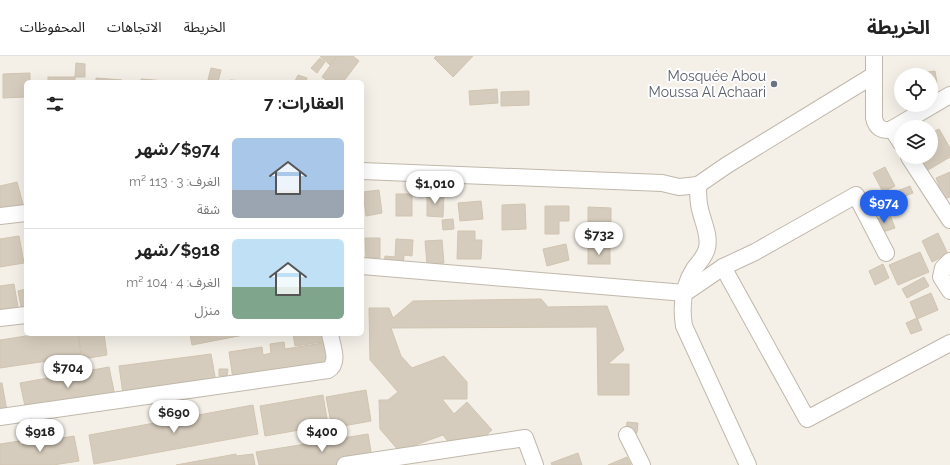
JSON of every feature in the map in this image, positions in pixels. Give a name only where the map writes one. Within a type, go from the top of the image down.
[{"type":"street","points":[[874,56],[875,121],[877,126],[881,129],[892,129],[950,95]]},
{"type":"street","points":[[364,171],[654,183],[679,187],[698,185],[727,165],[874,75]]},
{"type":"street","points":[[914,164],[950,220]]},
{"type":"street","points":[[698,185],[699,208],[708,235],[708,242],[704,256],[688,279],[683,309],[684,326],[748,465]]},
{"type":"street","points":[[364,266],[685,293],[724,267],[755,252],[856,195],[886,253]]},
{"type":"street","points":[[0,216],[24,213]]},
{"type":"street","points":[[950,262],[943,268],[941,277],[950,291]]},
{"type":"street","points":[[724,267],[807,420],[950,343]]},
{"type":"street","points":[[0,318],[24,314]]},
{"type":"street","points":[[0,417],[328,370],[332,367],[335,361],[330,336]]},
{"type":"street","points":[[627,436],[642,465]]},
{"type":"street","points":[[345,465],[525,438],[535,465]]},
{"type":"building","points":[[320,56],[337,56],[330,65]]},
{"type":"building","points":[[337,56],[353,56],[359,61],[345,80],[326,80],[322,77]]},
{"type":"building","points":[[436,56],[473,56],[453,77],[434,58]]},
{"type":"building","points":[[320,58],[325,62],[317,73],[311,68]]},
{"type":"building","points":[[76,63],[85,64],[85,77],[75,77]]},
{"type":"building","points":[[211,68],[221,70],[218,80],[208,80]]},
{"type":"building","points":[[30,73],[30,80],[24,80],[24,97],[3,98],[3,74]]},
{"type":"building","points":[[298,75],[307,78],[306,80],[296,80]]},
{"type":"building","points":[[48,77],[75,77],[75,80],[48,80]]},
{"type":"building","points":[[96,78],[122,80],[96,80]]},
{"type":"building","points":[[497,89],[498,103],[470,105],[469,91]]},
{"type":"building","points":[[529,91],[529,105],[501,106],[501,92]]},
{"type":"building","points":[[938,130],[950,148],[950,157],[923,173],[918,164],[938,164]]},
{"type":"building","points":[[885,167],[895,186],[883,192],[873,173]]},
{"type":"building","points":[[950,172],[950,197],[944,199],[936,178]]},
{"type":"building","points":[[17,182],[23,204],[0,209],[0,186]]},
{"type":"building","points":[[910,186],[913,193],[887,203],[885,196]]},
{"type":"building","points":[[379,190],[382,213],[366,216],[364,192]]},
{"type":"building","points":[[427,193],[444,194],[443,217],[427,216]]},
{"type":"building","points":[[396,194],[412,194],[412,216],[396,216]]},
{"type":"building","points":[[481,201],[483,219],[460,221],[458,203]]},
{"type":"building","points":[[525,204],[526,229],[502,230],[502,205]]},
{"type":"building","points":[[545,206],[569,206],[569,221],[559,221],[559,234],[545,234]]},
{"type":"building","points":[[588,207],[611,208],[611,226],[588,225]]},
{"type":"building","points":[[890,215],[895,228],[877,234],[872,221]]},
{"type":"building","points":[[453,219],[454,229],[443,230],[442,220]]},
{"type":"building","points":[[458,231],[475,231],[475,240],[482,240],[481,259],[457,259]]},
{"type":"building","points":[[938,233],[948,254],[932,262],[922,241]]},
{"type":"building","points":[[19,236],[24,263],[0,267],[0,239]]},
{"type":"building","points":[[365,238],[380,238],[380,258],[366,258]]},
{"type":"building","points":[[396,239],[413,240],[412,256],[404,255],[403,265],[384,264],[385,256],[395,257]]},
{"type":"building","points":[[442,240],[444,263],[427,264],[425,241]]},
{"type":"building","points":[[566,244],[569,260],[547,266],[543,249]]},
{"type":"building","points":[[588,248],[610,248],[610,264],[588,264]]},
{"type":"building","points":[[920,252],[929,272],[898,285],[889,265]]},
{"type":"building","points":[[883,264],[889,278],[875,285],[869,271]]},
{"type":"building","points":[[924,277],[929,286],[907,298],[902,289]]},
{"type":"building","points":[[14,284],[19,313],[0,317],[0,286]]},
{"type":"building","points":[[24,290],[24,312],[22,312],[18,291]]},
{"type":"building","points":[[931,293],[938,310],[917,319],[910,302]]},
{"type":"building","points":[[541,299],[548,307],[607,306],[624,350],[608,364],[629,364],[629,395],[598,395],[597,327],[391,328],[401,356],[412,368],[444,356],[467,382],[467,399],[442,399],[454,414],[467,402],[492,430],[473,447],[453,448],[443,435],[399,451],[380,429],[379,400],[388,400],[398,392],[370,360],[369,308],[389,308],[393,318],[413,301]]},
{"type":"building","points":[[917,318],[922,330],[911,334],[906,323]]},
{"type":"building","points":[[26,336],[78,336],[81,356],[0,368],[0,340]]},
{"type":"building","points":[[78,336],[104,336],[107,355],[83,359]]},
{"type":"building","points":[[190,336],[239,336],[192,345]]},
{"type":"building","points":[[293,336],[328,336],[329,341],[295,346]]},
{"type":"building","points":[[284,342],[285,349],[329,342],[332,366],[233,379],[229,352],[262,347],[263,355],[271,353],[270,344]]},
{"type":"building","points":[[211,354],[216,382],[123,394],[119,366]]},
{"type":"building","points":[[109,367],[115,396],[26,411],[20,383]]},
{"type":"building","points":[[219,369],[228,369],[227,376],[219,376]]},
{"type":"building","points":[[0,383],[2,383],[7,411],[0,413]]},
{"type":"building","points":[[366,390],[371,421],[332,428],[326,397]]},
{"type":"building","points":[[323,395],[328,425],[265,436],[260,406]]},
{"type":"building","points":[[253,405],[258,434],[94,464],[89,435]]},
{"type":"building","points":[[627,422],[638,423],[637,433],[626,432]]},
{"type":"building","points":[[368,434],[373,463],[360,465],[259,465],[256,452]]},
{"type":"building","points":[[74,436],[79,461],[53,465],[0,465],[0,444],[19,441],[20,445]]},
{"type":"building","points":[[578,453],[582,465],[552,465],[551,463]]},
{"type":"building","points":[[236,454],[236,456],[253,454],[255,465],[176,465]]},
{"type":"building","points":[[627,457],[631,465],[608,465]]},
{"type":"place","name":"Mosquée Abou Moussa Al Achaari","points":[[774,84]]}]
